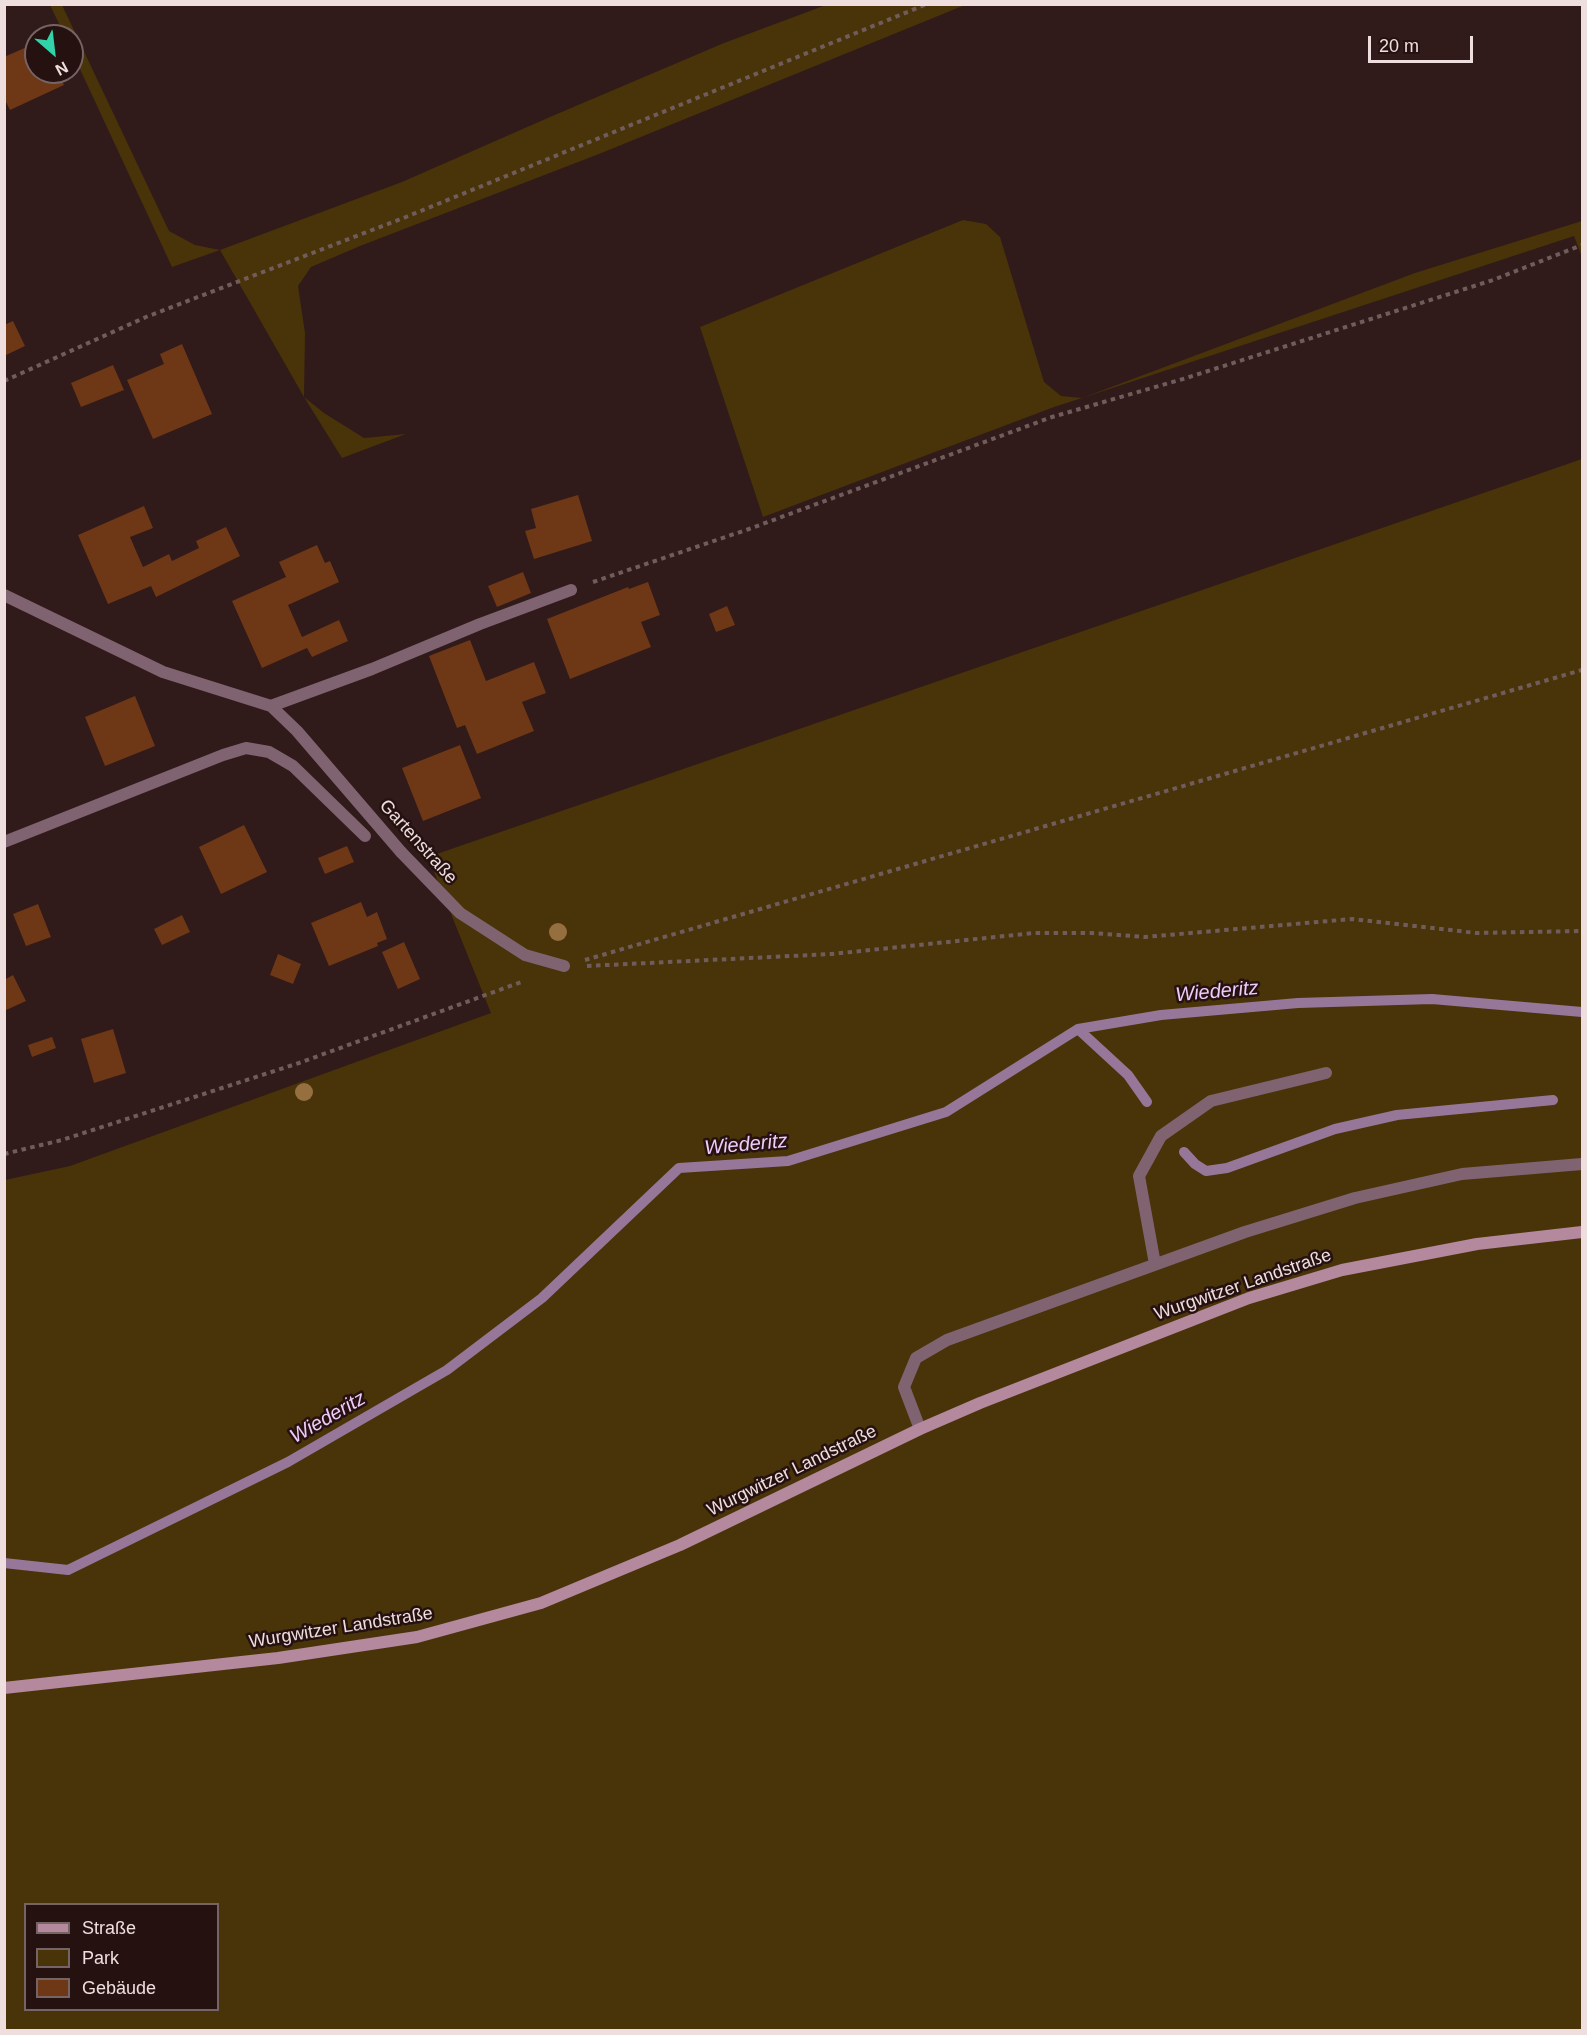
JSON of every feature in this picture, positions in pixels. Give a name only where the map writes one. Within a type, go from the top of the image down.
[{"type":"main road","name":"Wurgwitzer Landstraße","points":[[4,1688],[278,1658],[417,1637],[542,1603],[680,1545],[980,1403],[1249,1298],[1342,1270],[1477,1244],[1582,1232]]},
{"type":"street","points":[[271,706],[571,590]]},
{"type":"street","name":"Gartenstraße","points":[[6,598],[163,672],[271,706],[297,731],[401,852],[460,914],[525,955],[564,966]]},
{"type":"street","points":[[4,842],[223,755],[246,748],[269,752],[293,766],[365,836]]},
{"type":"street","points":[[1155,1264],[1140,1176],[1161,1136],[1211,1101],[1326,1073]]},
{"type":"street","points":[[920,1430],[904,1387],[916,1358],[947,1340],[1245,1232],[1355,1198],[1462,1174],[1582,1164]]},
{"type":"path","points":[[4,381],[146,317],[406,217],[927,4]]},
{"type":"path","points":[[571,590],[748,529],[1052,417],[1183,379],[1493,280],[1582,245]]},
{"type":"path","points":[[4,1154],[62,1140],[300,1063],[564,966],[1582,670]]},
{"type":"path","points":[[564,966],[832,954],[1034,933],[1092,933],[1145,937],[1352,919],[1476,933],[1582,930]]},
{"type":"green space","points":[[50,5],[62,5],[71,24],[59,24]]},
{"type":"green space","points":[[826,5],[965,5],[599,154],[311,267],[298,286],[305,333],[304,397],[220,250],[402,182],[724,43]]},
{"type":"green space","points":[[84,51],[169,231],[195,245],[220,250],[172,267],[84,78]]},
{"type":"green space","points":[[963,220],[986,224],[1000,237],[1044,382],[1061,396],[1082,398],[763,517],[700,327]]},
{"type":"green space","points":[[1582,221],[1582,257],[1574,236],[1082,398],[1415,273]]},
{"type":"green space","points":[[304,397],[324,413],[364,438],[406,434],[342,458]]},
{"type":"green space","points":[[1582,459],[1582,2030],[5,2030],[5,1180],[70,1166],[491,1013],[428,857]]},
{"type":"building","points":[[24,48],[24,84],[64,85],[10,110],[4,98],[4,57]]},
{"type":"building","points":[[13,321],[25,346],[4,356],[4,325]]},
{"type":"building","points":[[182,344],[212,414],[153,439],[127,380],[164,364],[160,354]]},
{"type":"building","points":[[113,365],[124,390],[81,407],[71,383]]},
{"type":"building","points":[[578,495],[592,541],[534,559],[525,531],[536,528],[531,509]]},
{"type":"building","points":[[144,506],[153,528],[130,537],[143,567],[169,554],[172,561],[199,548],[196,541],[226,527],[240,556],[156,597],[151,586],[108,604],[78,535]]},
{"type":"building","points":[[317,545],[325,563],[330,561],[339,582],[288,605],[302,637],[339,620],[348,641],[312,657],[307,648],[262,668],[232,601],[286,577],[279,562]]},
{"type":"building","points":[[523,572],[531,593],[497,607],[488,586]]},
{"type":"building","points":[[648,582],[660,615],[641,622],[651,647],[570,679],[547,619],[628,587],[629,589]]},
{"type":"building","points":[[727,606],[735,625],[716,632],[709,614]]},
{"type":"building","points":[[470,640],[486,681],[534,662],[546,693],[522,702],[534,731],[477,754],[465,725],[457,728],[429,656]]},
{"type":"building","points":[[135,696],[155,746],[105,766],[85,717]]},
{"type":"building","points":[[460,745],[481,798],[423,821],[402,768]]},
{"type":"building","points":[[244,825],[267,872],[221,894],[199,847]]},
{"type":"building","points":[[347,846],[354,862],[325,874],[318,858]]},
{"type":"building","points":[[361,902],[367,917],[377,912],[387,939],[377,943],[378,946],[329,966],[311,923]]},
{"type":"building","points":[[38,904],[51,937],[26,946],[13,914]]},
{"type":"building","points":[[182,915],[190,932],[162,945],[154,929]]},
{"type":"building","points":[[404,942],[420,979],[398,989],[382,952]]},
{"type":"building","points":[[278,954],[301,964],[293,984],[270,975]]},
{"type":"building","points":[[13,975],[26,1001],[4,1011],[4,980]]},
{"type":"building","points":[[113,1029],[126,1073],[94,1083],[81,1039]]},
{"type":"building","points":[[52,1037],[56,1048],[32,1057],[28,1045]]},
{"type":"waterway","name":"Wiederitz","points":[[4,1563],[68,1570],[288,1462],[447,1370],[542,1298],[679,1168],[788,1161],[946,1112],[1078,1029],[1161,1015],[1298,1003],[1432,999],[1582,1012]]},
{"type":"waterway","points":[[1078,1029],[1128,1075],[1147,1102]]},
{"type":"waterway","points":[[1184,1152],[1195,1164],[1206,1171],[1227,1168],[1335,1129],[1397,1115],[1553,1100]]}]
